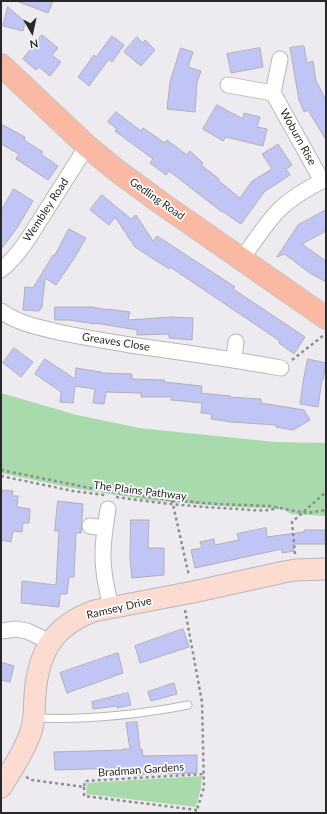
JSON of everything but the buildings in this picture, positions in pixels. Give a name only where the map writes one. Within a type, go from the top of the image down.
[{"type":"main road","name":"Gedling Road","points":[[1,64],[87,146],[122,175],[326,318]]},
{"type":"street","points":[[228,85],[273,93],[280,59]]},
{"type":"street","name":"Woburn Rise","points":[[273,93],[324,180]]},
{"type":"street","name":"Wembley Road","points":[[1,270],[24,246],[87,146]]},
{"type":"street","points":[[242,258],[280,209],[298,194],[324,180]]},
{"type":"street","name":"Greaves Close","points":[[1,311],[31,325],[89,339],[209,357],[234,359],[281,368]]},
{"type":"street","points":[[234,359],[236,342]]},
{"type":"street","points":[[108,509],[98,527],[111,608]]},
{"type":"street","name":"Ramsey Drive","points":[[1,787],[26,744],[32,730],[35,693],[42,658],[50,642],[72,621],[85,614],[111,608],[296,570],[326,569]]},
{"type":"street","points":[[1,631],[16,629],[27,631],[50,642]]},
{"type":"lane","points":[[34,718],[97,718],[172,711],[188,705]]},
{"type":"path","points":[[281,368],[326,333]]},
{"type":"path","name":"The Plains Pathway","points":[[1,470],[110,492],[172,500],[270,506],[308,513],[326,510]]},
{"type":"path","name":"The Plains Pathway","points":[[1,476],[73,491],[173,504],[229,509],[270,510],[278,508]]},
{"type":"path","points":[[296,570],[292,522],[326,492]]},
{"type":"path","points":[[172,500],[193,592]]},
{"type":"path","name":"Bradman Gardens","points":[[12,769],[32,780],[84,787]]},
{"type":"path","name":"Bradman Gardens","points":[[197,810],[84,796],[85,781],[204,774]]},
{"type":"green space","points":[[1,393],[77,415],[139,428],[275,442],[326,443],[326,516],[291,514],[283,509],[154,501],[67,487],[1,473]]},
{"type":"green space","points":[[202,776],[201,788],[196,807],[86,794],[87,783]]}]
